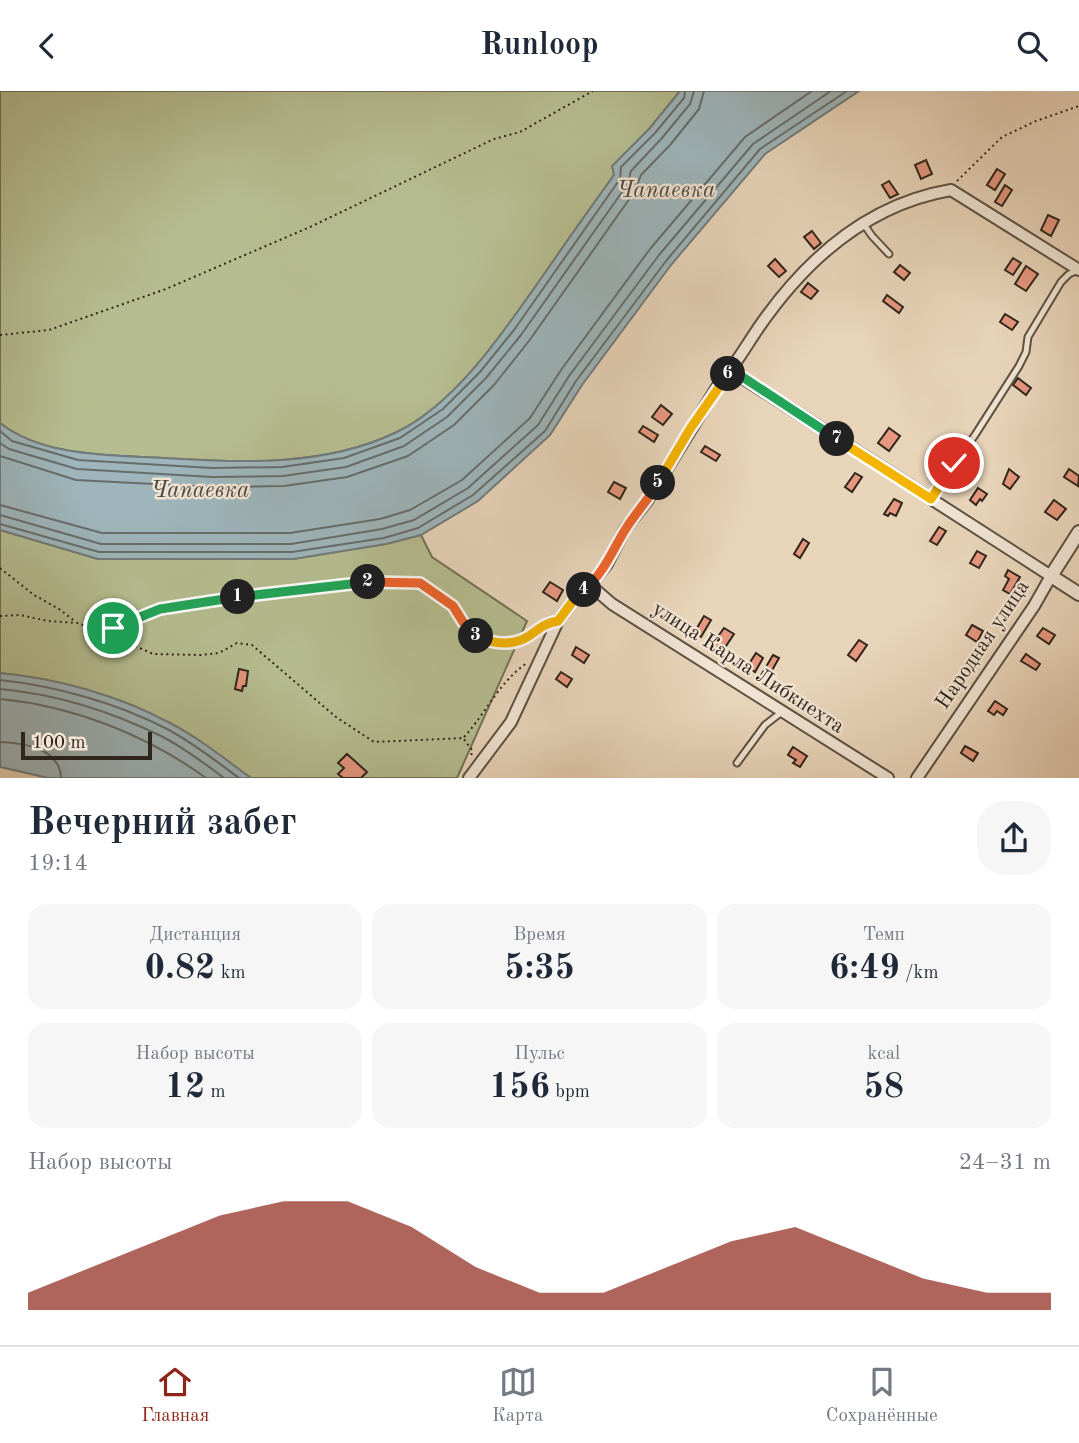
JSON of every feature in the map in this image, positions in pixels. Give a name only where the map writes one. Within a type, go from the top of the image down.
[{"type":"street","points":[[469,777],[511,722],[558,621],[607,564],[625,529],[647,501],[719,384],[732,370],[759,327],[792,283],[846,233],[900,203],[951,190],[1079,270]]},
{"type":"street","points":[[732,370],[1079,594]]},
{"type":"street","name":"Народная улица","points":[[917,778],[1034,606],[1079,532]]},
{"type":"street","name":"улица Карла Либкнехта","points":[[590,585],[612,604],[888,778]]},
{"type":"lane","points":[[863,223],[889,254]]},
{"type":"lane","points":[[931,499],[1019,366],[1026,352],[1028,337],[1061,282],[1069,274],[1079,270]]},
{"type":"lane","points":[[737,763],[765,725],[783,711]]},
{"type":"path","points":[[0,335],[49,330],[166,289],[310,227],[494,139],[520,132],[593,91]]},
{"type":"path","points":[[951,190],[1002,137],[1036,121],[1079,106]]},
{"type":"path","points":[[0,568],[34,595],[77,623]]},
{"type":"path","points":[[98,630],[113,628],[160,609],[209,600],[368,582],[420,583],[453,606],[473,635],[490,643],[506,644],[527,637],[546,623],[558,621]]},
{"type":"path","points":[[0,616],[20,615],[77,623],[153,654],[201,655],[219,653],[237,643],[252,645],[336,717],[374,742],[463,738],[482,718],[498,689],[514,671],[545,650]]},
{"type":"path","points":[[463,738],[472,750],[469,777]]},
{"type":"green space","points":[[0,91],[680,91],[650,128],[613,166],[614,175],[516,314],[481,360],[441,402],[420,419],[397,432],[341,452],[252,461],[192,460],[78,452],[36,442],[0,423]]},
{"type":"green space","points":[[0,530],[98,559],[293,559],[385,544],[421,535],[432,557],[527,621],[457,778],[251,778],[170,723],[125,704],[76,688],[0,673]]},
{"type":"water","name":"Чапаевка","points":[[680,91],[859,91],[765,154],[671,265],[582,385],[550,435],[478,501],[421,535],[386,544],[293,559],[98,559],[0,530],[0,423],[36,442],[78,452],[192,460],[252,461],[341,452],[397,432],[420,419],[441,402],[481,360],[614,175],[612,166],[650,128]]},
{"type":"water","points":[[0,673],[66,684],[151,713],[191,735],[251,778],[48,778],[0,767]]},
{"type":"building","points":[[926,160],[932,174],[921,179],[915,165]]},
{"type":"building","points":[[997,169],[1005,174],[995,190],[987,185]]},
{"type":"building","points":[[889,181],[898,194],[890,198],[882,185]]},
{"type":"building","points":[[1005,185],[1012,190],[1002,206],[995,202]]},
{"type":"building","points":[[1048,215],[1059,220],[1051,236],[1041,230]]},
{"type":"building","points":[[812,231],[821,243],[814,249],[804,237]]},
{"type":"building","points":[[1013,258],[1021,263],[1013,275],[1005,270]]},
{"type":"building","points":[[775,259],[786,271],[779,277],[768,266]]},
{"type":"building","points":[[900,265],[910,273],[904,280],[894,272]]},
{"type":"building","points":[[1026,266],[1038,274],[1026,291],[1015,284]]},
{"type":"building","points":[[808,283],[818,291],[811,299],[801,292]]},
{"type":"building","points":[[887,295],[903,307],[899,313],[883,301]]},
{"type":"building","points":[[1005,314],[1018,322],[1012,330],[1000,322]]},
{"type":"building","points":[[1018,378],[1031,388],[1026,395],[1013,385]]},
{"type":"building","points":[[661,405],[672,414],[663,425],[652,417]]},
{"type":"building","points":[[643,426],[658,435],[654,442],[639,432]]},
{"type":"building","points":[[889,428],[900,436],[889,451],[878,443]]},
{"type":"building","points":[[705,446],[720,455],[716,461],[701,452]]},
{"type":"building","points":[[1009,469],[1019,477],[1010,489],[1003,484]]},
{"type":"building","points":[[1069,469],[1079,476],[1078,486],[1064,477]]},
{"type":"building","points":[[855,473],[862,477],[852,492],[845,487]]},
{"type":"building","points":[[614,482],[626,488],[620,499],[608,492]]},
{"type":"building","points":[[978,488],[987,494],[976,505],[970,500]]},
{"type":"building","points":[[894,499],[902,503],[896,516],[884,514]]},
{"type":"building","points":[[1054,500],[1066,509],[1057,520],[1045,512]]},
{"type":"building","points":[[939,527],[946,531],[937,545],[930,541]]},
{"type":"building","points":[[803,539],[809,543],[800,558],[794,554]]},
{"type":"building","points":[[977,551],[986,556],[979,568],[970,563]]},
{"type":"building","points":[[1008,570],[1020,577],[1010,594],[1003,590],[1009,579],[1005,576]]},
{"type":"building","points":[[550,582],[563,590],[557,601],[543,592]]},
{"type":"building","points":[[704,616],[711,620],[701,637],[694,633]]},
{"type":"building","points":[[972,625],[983,631],[977,642],[966,635]]},
{"type":"building","points":[[724,628],[734,634],[722,652],[712,645]]},
{"type":"building","points":[[1043,628],[1055,635],[1049,644],[1037,636]]},
{"type":"building","points":[[859,640],[867,645],[856,661],[848,655]]},
{"type":"building","points":[[576,647],[589,655],[584,663],[572,655]]},
{"type":"building","points":[[756,653],[763,658],[755,672],[747,667]]},
{"type":"building","points":[[1026,654],[1040,664],[1036,670],[1021,661]]},
{"type":"building","points":[[773,655],[779,658],[766,681],[760,677]]},
{"type":"building","points":[[239,669],[248,671],[246,686],[243,686],[242,691],[235,689]]},
{"type":"building","points":[[561,672],[572,679],[567,687],[556,679]]},
{"type":"building","points":[[995,701],[1007,709],[1003,715],[997,711],[994,715],[988,711]]},
{"type":"building","points":[[965,746],[978,753],[973,761],[961,753]]},
{"type":"building","points":[[793,747],[807,756],[800,767],[793,763],[796,760],[788,755]]},
{"type":"building","points":[[347,754],[367,772],[361,778],[343,778],[338,774],[344,768],[338,763]]},
{"type":"route","points":[[113,628],[160,609],[222,598],[368,582],[409,582],[420,583],[444,599],[453,606],[473,635],[490,643],[506,644],[527,637],[546,623],[558,621],[607,564],[625,529],[647,501],[719,384],[732,370],[931,499],[954,463]]}]
